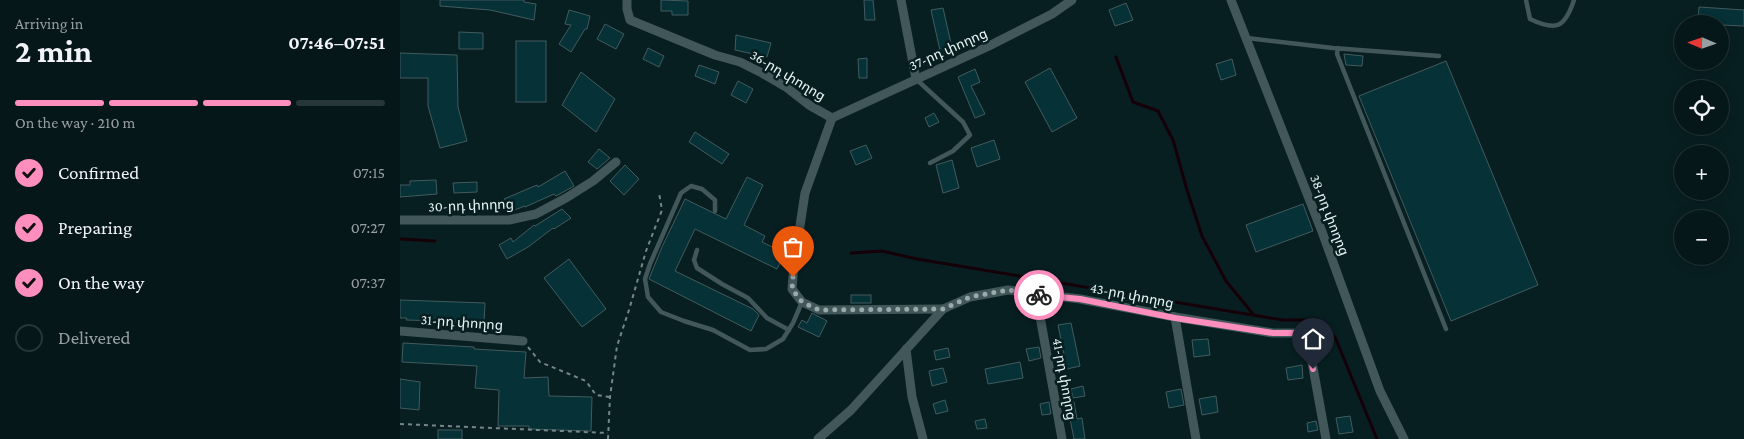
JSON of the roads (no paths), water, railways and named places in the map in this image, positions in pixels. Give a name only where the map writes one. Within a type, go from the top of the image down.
[{"type":"street","name":"36-րդ փողոց","points":[[627,0],[630,20],[715,55],[740,62],[786,87],[809,105],[832,118],[805,193],[792,289],[802,302]]},
{"type":"street","points":[[901,0],[916,79]]},
{"type":"street","name":"37-րդ փողոց","points":[[832,118],[989,46],[1052,14],[1072,0]]},
{"type":"street","name":"38-րդ փողոց","points":[[1231,0],[1321,229],[1380,390],[1404,439]]},
{"type":"street","name":"30-րդ փողոց","points":[[400,220],[508,220],[536,214],[586,185],[616,162]]},
{"type":"street","name":"43-րդ փողոց","points":[[818,439],[851,410],[943,309],[970,297],[1008,290],[1080,299],[1175,318],[1273,333],[1294,333],[1305,338],[1310,351],[1326,439]]},
{"type":"street","name":"41-րդ փողոց","points":[[1036,294],[1062,439]]},
{"type":"street","points":[[802,302],[819,310],[943,309]]},
{"type":"street","points":[[1175,318],[1196,439]]},
{"type":"street","name":"31-րդ փողոց","points":[[400,331],[523,341]]},
{"type":"street","points":[[906,349],[912,397],[923,439]]},
{"type":"lane","points":[[1526,0],[1530,18],[1544,26],[1560,24],[1568,18],[1574,0]]},
{"type":"lane","points":[[1246,38],[1440,56]]},
{"type":"lane","points":[[1338,48],[1337,54],[1446,328]]},
{"type":"lane","points":[[916,79],[963,122],[970,136],[953,151],[930,163]]},
{"type":"lane","points":[[715,211],[715,200],[702,190],[691,186],[682,193],[645,279],[648,297],[661,312],[684,322],[713,330],[750,350],[766,349],[783,339],[802,302]]},
{"type":"lane","points":[[697,250],[694,260],[697,268],[748,298],[768,318],[788,330]]},
{"type":"waterway","points":[[1116,57],[1133,102],[1158,111],[1173,140],[1202,236],[1226,281],[1253,314]]},
{"type":"waterway","points":[[400,239],[435,241]]},
{"type":"waterway","points":[[851,253],[882,251],[917,259],[1283,320],[1316,320],[1335,337],[1377,439]]}]
